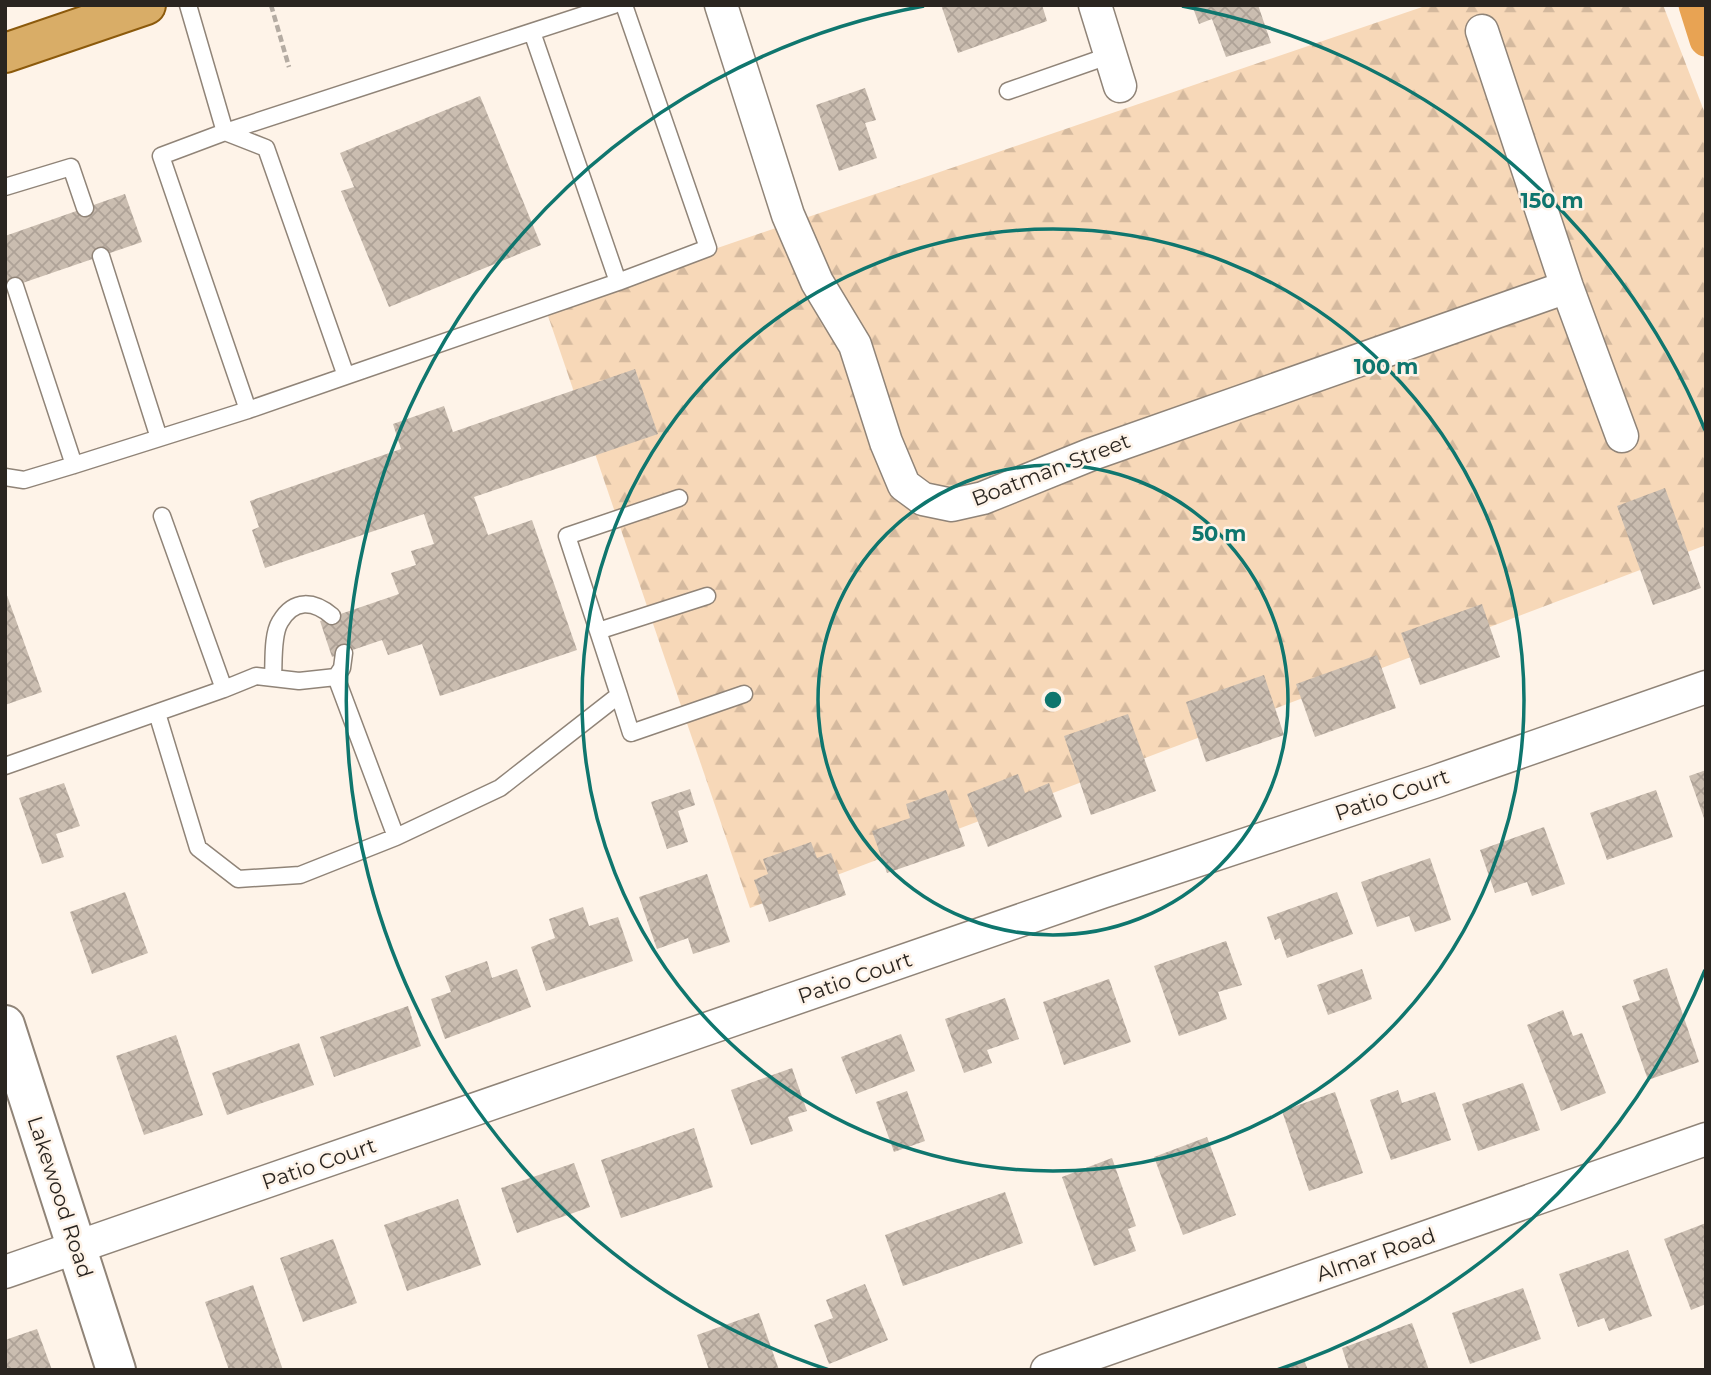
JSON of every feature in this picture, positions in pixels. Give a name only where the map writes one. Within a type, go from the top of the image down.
[{"type":"main road","points":[[5,54],[146,5]]},
{"type":"street","name":"Boatman Street","points":[[722,5],[788,215],[817,282],[855,345],[886,442],[904,485],[923,499],[952,505],[984,498],[1092,454],[1567,287]]},
{"type":"street","points":[[1095,5],[1120,86]]},
{"type":"street","points":[[1482,31],[1567,287],[1622,436]]},
{"type":"street","name":"Patio Court","points":[[5,1272],[1102,892],[1434,782],[1706,687]]},
{"type":"street","name":"Lakewood Road","points":[[5,1025],[116,1370]]},
{"type":"street","name":"Almar Road","points":[[1047,1370],[1706,1139]]},
{"type":"lane","points":[[188,5],[225,132]]},
{"type":"lane","points":[[248,410],[162,156],[225,132],[614,5]]},
{"type":"lane","points":[[5,477],[24,480],[248,410],[618,282],[708,248],[624,5]]},
{"type":"lane","points":[[532,32],[618,282]]},
{"type":"lane","points":[[1008,91],[1111,55]]},
{"type":"lane","points":[[225,132],[266,148],[346,376]]},
{"type":"lane","points":[[5,187],[71,167],[85,208]]},
{"type":"lane","points":[[101,256],[159,438]]},
{"type":"lane","points":[[16,286],[74,465]]},
{"type":"lane","points":[[679,498],[567,536],[631,733],[744,694]]},
{"type":"lane","points":[[162,516],[224,690]]},
{"type":"lane","points":[[598,631],[707,596]]},
{"type":"lane","points":[[273,678],[279,622],[300,604],[321,607],[332,617]]},
{"type":"lane","points":[[336,677],[342,668],[344,653]]},
{"type":"lane","points":[[5,766],[224,690],[256,676],[299,681],[336,677]]},
{"type":"lane","points":[[336,677],[396,837]]},
{"type":"lane","points":[[158,713],[198,848],[238,879],[300,875],[396,837],[500,788],[619,695]]},
{"type":"path","points":[[271,5],[289,67]]},
{"type":"green space","points":[[1428,5],[1663,5],[1706,116],[1706,545],[750,908],[545,307]]},
{"type":"building","points":[[941,5],[1042,5],[1047,21],[958,53]]},
{"type":"building","points":[[1192,5],[1258,5],[1271,43],[1226,57],[1212,19],[1199,24]]},
{"type":"building","points":[[865,88],[876,120],[865,123],[877,158],[839,171],[816,105]]},
{"type":"building","points":[[480,96],[541,245],[389,307],[341,191],[354,187],[340,153]]},
{"type":"building","points":[[125,194],[142,242],[5,289],[5,236]]},
{"type":"building","points":[[635,369],[658,434],[474,497],[488,535],[532,520],[577,650],[440,696],[422,644],[388,655],[382,640],[332,657],[320,621],[399,594],[391,573],[416,565],[411,551],[434,544],[424,514],[265,568],[252,530],[259,527],[250,501],[401,449],[393,424],[444,406],[453,432]]},
{"type":"building","points":[[1665,488],[1701,588],[1653,605],[1617,506]]},
{"type":"building","points":[[5,590],[42,692],[5,705]]},
{"type":"building","points":[[1482,604],[1500,657],[1420,685],[1401,633]]},
{"type":"building","points":[[1377,655],[1396,708],[1315,737],[1296,684]]},
{"type":"building","points":[[1264,675],[1284,735],[1206,762],[1186,702]]},
{"type":"building","points":[[1128,714],[1156,791],[1091,815],[1064,736]]},
{"type":"building","points":[[1706,770],[1706,821],[1705,821],[1689,776]]},
{"type":"building","points":[[1018,774],[1025,793],[1049,783],[1062,817],[988,847],[967,794]]},
{"type":"building","points":[[64,783],[80,826],[56,834],[64,857],[42,864],[19,798]]},
{"type":"building","points":[[690,789],[695,805],[678,811],[688,842],[667,849],[651,802]]},
{"type":"building","points":[[946,790],[965,846],[887,873],[872,831],[910,818],[906,804]]},
{"type":"building","points":[[1656,790],[1673,837],[1607,860],[1590,813]]},
{"type":"building","points":[[1544,827],[1565,884],[1532,896],[1527,882],[1495,893],[1480,850]]},
{"type":"building","points":[[811,842],[817,858],[831,853],[846,895],[769,922],[754,880],[768,874],[763,859]]},
{"type":"building","points":[[1430,858],[1451,920],[1415,932],[1409,916],[1377,927],[1361,882]]},
{"type":"building","points":[[707,874],[730,942],[693,954],[688,938],[657,949],[639,897]]},
{"type":"building","points":[[125,892],[148,953],[92,974],[70,912]]},
{"type":"building","points":[[1337,892],[1353,934],[1287,958],[1280,938],[1275,940],[1267,917]]},
{"type":"building","points":[[583,907],[589,926],[618,917],[633,961],[546,991],[531,947],[555,938],[549,919]]},
{"type":"building","points":[[1226,941],[1242,985],[1218,992],[1227,1019],[1179,1036],[1154,966]]},
{"type":"building","points":[[487,961],[492,978],[517,969],[531,1007],[445,1039],[431,999],[451,992],[445,976]]},
{"type":"building","points":[[1667,968],[1699,1062],[1648,1080],[1622,1006],[1640,1000],[1633,980]]},
{"type":"building","points":[[1362,969],[1372,999],[1328,1015],[1317,985]]},
{"type":"building","points":[[1109,979],[1131,1042],[1064,1065],[1043,1002]]},
{"type":"building","points":[[1005,998],[1019,1039],[987,1050],[992,1063],[964,1073],[945,1019]]},
{"type":"building","points":[[408,1006],[421,1046],[334,1077],[320,1037]]},
{"type":"building","points":[[1563,1010],[1573,1036],[1582,1033],[1606,1093],[1561,1111],[1527,1025]]},
{"type":"building","points":[[901,1034],[915,1071],[856,1094],[841,1057]]},
{"type":"building","points":[[176,1035],[203,1115],[144,1135],[116,1056]]},
{"type":"building","points":[[299,1043],[314,1085],[227,1115],[212,1073]]},
{"type":"building","points":[[792,1068],[807,1111],[788,1117],[793,1131],[751,1145],[731,1090]]},
{"type":"building","points":[[1523,1083],[1540,1130],[1478,1151],[1462,1104]]},
{"type":"building","points":[[1398,1090],[1402,1103],[1435,1092],[1451,1140],[1391,1160],[1370,1100]]},
{"type":"building","points":[[907,1091],[925,1141],[894,1152],[876,1102]]},
{"type":"building","points":[[1335,1092],[1363,1173],[1309,1191],[1282,1111]]},
{"type":"building","points":[[694,1128],[713,1187],[621,1218],[601,1160]]},
{"type":"building","points":[[1207,1137],[1236,1215],[1183,1235],[1154,1157]]},
{"type":"building","points":[[1112,1158],[1136,1226],[1128,1229],[1136,1251],[1094,1266],[1062,1177]]},
{"type":"building","points":[[574,1163],[590,1207],[517,1233],[501,1188]]},
{"type":"building","points":[[1005,1192],[1023,1243],[903,1286],[885,1235]]},
{"type":"building","points":[[458,1199],[481,1265],[407,1291],[384,1225]]},
{"type":"building","points":[[1706,1223],[1706,1304],[1691,1310],[1664,1239]]},
{"type":"building","points":[[333,1239],[357,1303],[303,1322],[280,1258]]},
{"type":"building","points":[[1628,1250],[1652,1316],[1609,1331],[1604,1318],[1578,1327],[1559,1274]]},
{"type":"building","points":[[865,1284],[888,1340],[829,1364],[814,1325],[833,1318],[826,1300]]},
{"type":"building","points":[[253,1285],[283,1370],[229,1370],[205,1302]]},
{"type":"building","points":[[1523,1288],[1541,1339],[1470,1364],[1452,1313]]},
{"type":"building","points":[[759,1313],[779,1370],[709,1370],[697,1335]]},
{"type":"building","points":[[1412,1323],[1429,1370],[1349,1370],[1342,1348]]},
{"type":"building","points":[[37,1329],[52,1370],[5,1370],[5,1340]]},
{"type":"building","points":[[1304,1360],[1308,1370],[1278,1370],[1278,1369]]},
{"type":"waterway","points":[[1695,5],[1706,40]]}]
